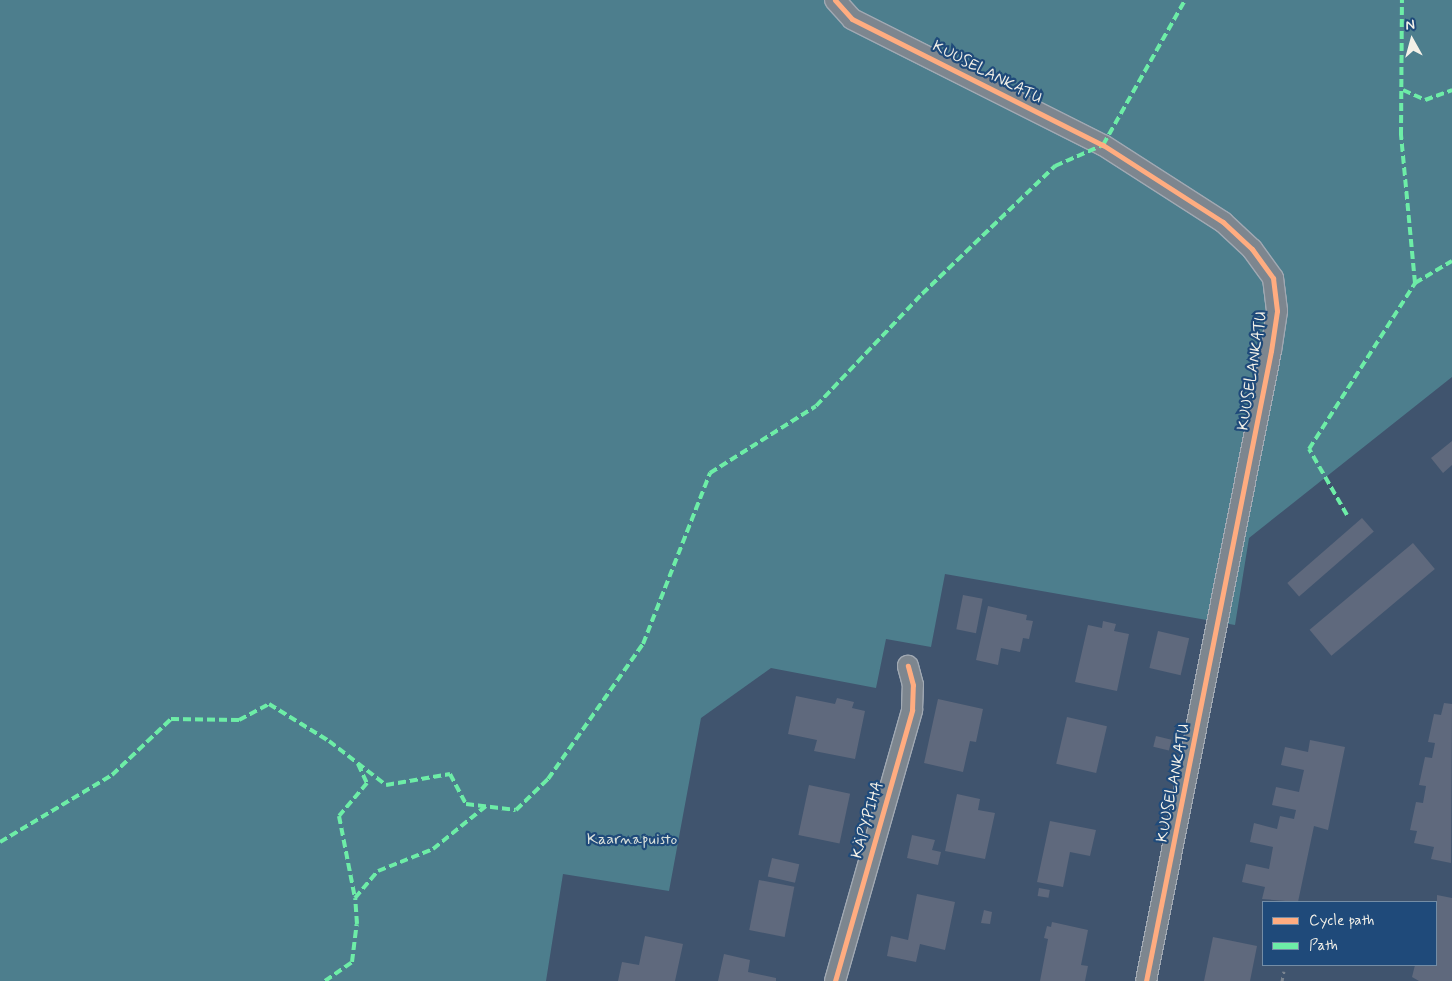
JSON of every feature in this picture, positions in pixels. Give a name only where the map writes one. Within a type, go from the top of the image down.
[{"type":"street","name":"KUUSELANKATU","points":[[835,0],[852,19],[1103,145],[1223,222],[1252,249],[1273,278],[1277,311],[1271,351],[1146,981]]},
{"type":"street","name":"KÄPYPIHA","points":[[836,981],[912,710],[913,685],[908,666]]},
{"type":"path","points":[[1282,981],[1284,971]]},
{"type":"green space","name":"Kaarnapuisto","points":[[0,0],[1452,0],[1452,377],[1249,538],[1235,625],[945,574],[931,647],[886,639],[876,688],[771,668],[701,718],[669,891],[563,874],[546,981],[0,981]]},
{"type":"building","points":[[1452,441],[1452,465],[1443,473],[1431,458]]},
{"type":"building","points":[[1362,518],[1374,532],[1299,597],[1287,583]]},
{"type":"building","points":[[1413,543],[1435,569],[1331,656],[1310,630]]},
{"type":"building","points":[[963,595],[983,599],[976,633],[956,629]]},
{"type":"building","points":[[988,606],[1027,615],[1026,620],[1033,621],[1029,639],[1023,638],[1020,652],[1001,648],[998,665],[976,660]]},
{"type":"building","points":[[1103,621],[1116,624],[1114,631],[1129,634],[1117,691],[1075,682],[1088,625],[1102,628]]},
{"type":"building","points":[[1158,631],[1189,638],[1181,675],[1149,668]]},
{"type":"building","points":[[796,696],[835,704],[837,698],[854,702],[852,708],[865,711],[855,759],[814,751],[817,740],[788,734]]},
{"type":"building","points":[[938,699],[983,709],[976,742],[970,741],[963,772],[924,763]]},
{"type":"building","points":[[1444,703],[1452,704],[1451,863],[1431,859],[1434,847],[1414,843],[1417,831],[1410,830],[1416,802],[1423,803],[1426,786],[1419,785],[1425,757],[1432,758],[1435,743],[1428,742],[1434,714],[1441,715]]},
{"type":"building","points":[[1067,717],[1107,726],[1096,773],[1056,764]]},
{"type":"building","points":[[1156,736],[1172,740],[1169,751],[1153,747]]},
{"type":"building","points":[[1310,740],[1345,747],[1328,830],[1314,826],[1298,901],[1262,899],[1265,887],[1242,882],[1246,864],[1269,869],[1273,847],[1250,842],[1254,823],[1277,829],[1280,816],[1294,819],[1296,810],[1272,805],[1276,787],[1299,792],[1304,770],[1281,765],[1285,747],[1308,752]]},
{"type":"building","points":[[809,785],[850,794],[839,844],[798,835]]},
{"type":"building","points":[[957,794],[980,799],[978,810],[995,813],[985,859],[945,851]]},
{"type":"building","points":[[1050,821],[1096,830],[1090,856],[1070,852],[1063,887],[1037,882]]},
{"type":"building","points":[[912,835],[935,840],[932,850],[941,852],[938,865],[907,858]]},
{"type":"building","points":[[772,858],[799,864],[795,883],[768,877]]},
{"type":"building","points":[[759,880],[794,887],[785,937],[749,930]]},
{"type":"building","points":[[1039,888],[1050,890],[1048,898],[1038,896]]},
{"type":"building","points":[[917,894],[955,902],[945,950],[920,944],[916,962],[887,956],[891,936],[908,940]]},
{"type":"building","points":[[1437,895],[1452,898],[1452,981],[1419,981],[1412,977],[1415,966],[1437,966]]},
{"type":"building","points":[[984,910],[992,912],[990,924],[981,923]]},
{"type":"building","points":[[1052,922],[1088,930],[1081,965],[1088,966],[1085,981],[1040,981],[1048,939],[1044,938],[1047,926],[1051,927]]},
{"type":"building","points":[[645,936],[683,944],[675,981],[618,981],[622,962],[639,965]]},
{"type":"building","points":[[1213,937],[1257,946],[1250,981],[1204,981]]},
{"type":"building","points":[[724,954],[750,960],[748,972],[776,978],[776,981],[718,981]]},
{"type":"marked path","points":[[0,842],[112,775],[171,719],[239,720],[269,704],[329,741],[386,785],[450,774],[466,804],[516,810],[548,779],[643,644],[710,473],[816,406],[922,294],[1055,166],[1103,145],[1185,0]]},
{"type":"marked path","points":[[1347,515],[1309,449],[1415,283],[1401,135],[1402,0]]},
{"type":"marked path","points":[[1403,90],[1425,100],[1452,90]]},
{"type":"marked path","points":[[1415,283],[1452,261]]},
{"type":"marked path","points":[[358,764],[367,783],[339,816],[355,898],[378,871],[433,849],[486,806]]},
{"type":"marked path","points":[[325,981],[352,962],[357,924],[355,898]]},
{"type":"cycle path","points":[[835,0],[852,19],[1103,145],[1223,222],[1252,249],[1273,278],[1277,311],[1271,351],[1146,981]]},
{"type":"cycle path","points":[[835,981],[912,710],[913,685],[908,666]]}]
